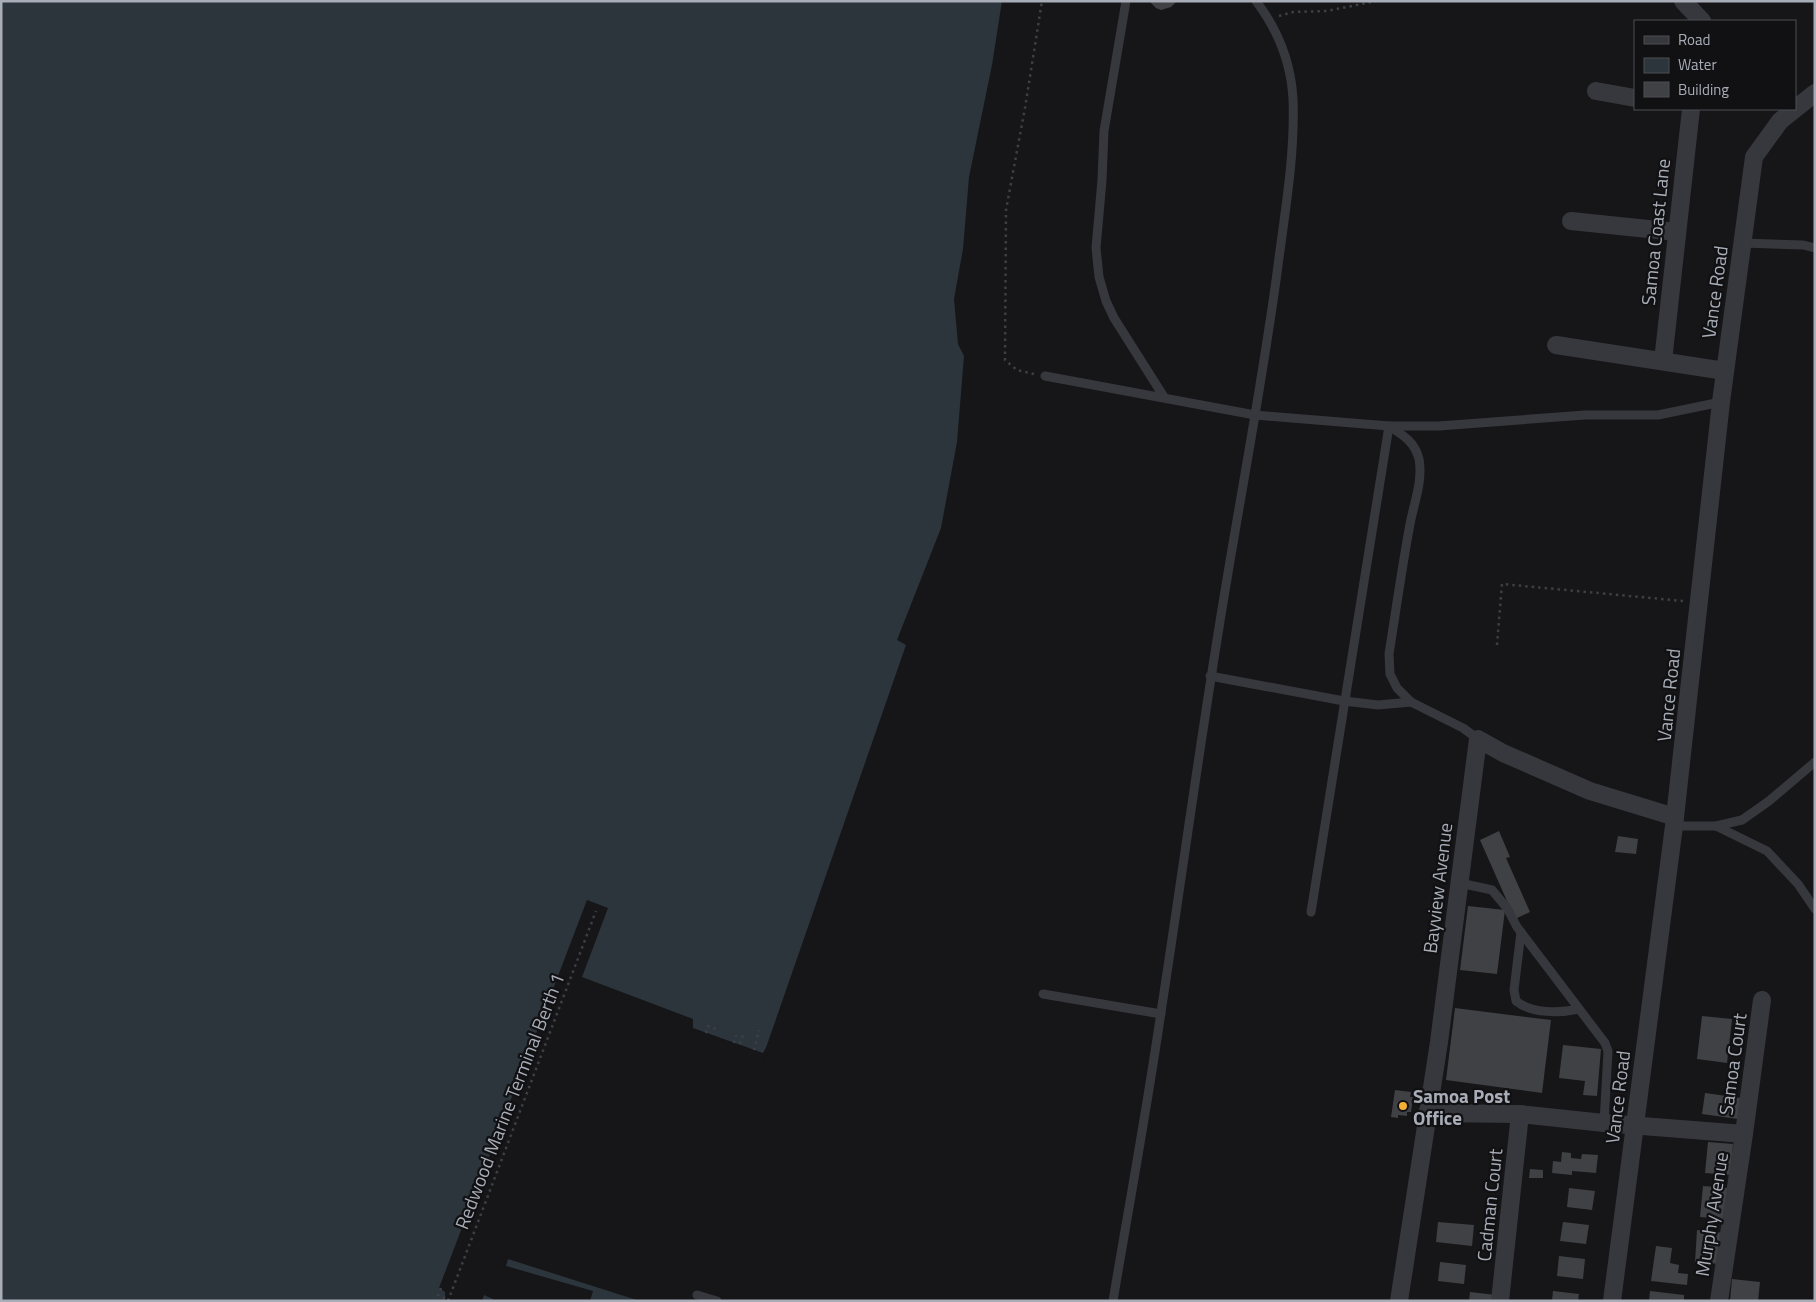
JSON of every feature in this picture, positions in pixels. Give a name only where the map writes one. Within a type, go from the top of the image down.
[{"type":"street","points":[[1683,1],[1701,20]]},
{"type":"street","points":[[1596,90],[1634,98]]},
{"type":"street","name":"Vance Road","points":[[1796,108],[1815,93]]},
{"type":"street","name":"Samoa Coast Lane","points":[[1663,361],[1689,110]]},
{"type":"street","name":"Vance Road","points":[[1612,1301],[1674,821],[1721,402],[1754,157],[1780,121],[1794,110]]},
{"type":"street","points":[[1571,222],[1677,232]]},
{"type":"street","points":[[1556,345],[1725,370]]},
{"type":"street","points":[[1478,739],[1503,753],[1590,791],[1674,821]]},
{"type":"street","name":"Bayview Avenue","points":[[1398,1301],[1439,1042],[1478,739]]},
{"type":"street","name":"Samoa Court","points":[[1744,1134],[1762,1000]]},
{"type":"street","points":[[1427,1113],[1520,1114],[1744,1134]]},
{"type":"street","name":"Cadman Court","points":[[1500,1301],[1520,1114]]},
{"type":"street","name":"Murphy Avenue","points":[[1719,1301],[1744,1134]]},
{"type":"lane","points":[[1126,1],[1104,131],[1096,248],[1099,277],[1106,301],[1114,318],[1164,397]]},
{"type":"lane","points":[[1113,1301],[1161,1014],[1210,676],[1273,304],[1293,146],[1293,98],[1290,73],[1282,45],[1270,19],[1256,1]]},
{"type":"lane","points":[[1742,243],[1803,245],[1815,248]]},
{"type":"lane","points":[[1045,376],[1255,415],[1389,426],[1439,426],[1585,415],[1658,415],[1721,402]]},
{"type":"lane","points":[[1311,912],[1389,426]]},
{"type":"lane","points":[[1389,426],[1406,437],[1414,446],[1419,458],[1421,475],[1410,524],[1389,654],[1390,674],[1398,688],[1411,702],[1464,728],[1478,739]]},
{"type":"lane","points":[[1210,676],[1378,706],[1411,702]]},
{"type":"lane","points":[[1716,826],[1742,820],[1815,762]]},
{"type":"lane","points":[[1674,821],[1716,826],[1767,851],[1798,884],[1815,909]]},
{"type":"lane","points":[[1460,883],[1492,890],[1507,908],[1521,932],[1605,1042],[1608,1051],[1604,1123]]},
{"type":"lane","points":[[1521,932],[1514,990],[1516,1001],[1524,1007],[1543,1010],[1565,1012],[1580,1009]]},
{"type":"lane","points":[[1043,994],[1161,1014]]},
{"type":"lane","points":[[697,1295],[716,1301]]},
{"type":"path","points":[[1042,1],[1006,210],[1005,360],[1016,370],[1045,376]]},
{"type":"path","points":[[1270,19],[1293,12],[1327,11],[1376,1]]},
{"type":"path","points":[[1496,645],[1502,584],[1700,602]]},
{"type":"path","name":"Redwood Marine Terminal Berth 1","points":[[448,1301],[596,911]]},
{"type":"path","points":[[706,1032],[708,1026],[716,1029]]},
{"type":"path","points":[[754,1050],[759,1030]]},
{"type":"path","points":[[734,1042],[736,1035]]},
{"type":"path","points":[[740,1044],[743,1035]]},
{"type":"path","points":[[441,1288],[438,1294],[445,1298]]},
{"type":"water","points":[[1,1],[1002,1],[992,65],[969,177],[963,249],[954,299],[958,344],[964,356],[957,442],[941,528],[897,640],[906,645],[678,1301],[1,1301]]},
{"type":"pier","points":[[587,900],[608,908],[582,977],[693,1019],[693,1028],[763,1053],[767,1046],[769,1046],[681,1301],[640,1301],[508,1259],[506,1266],[593,1291],[590,1301],[493,1301],[493,1299],[484,1295],[482,1301],[445,1301],[445,1292],[439,1288]]},
{"type":"building","points":[[1149,1],[1177,1],[1171,7],[1161,10]]},
{"type":"building","points":[[1499,831],[1510,857],[1506,858],[1530,912],[1515,919],[1480,840]]},
{"type":"building","points":[[1618,836],[1638,839],[1636,854],[1615,852]]},
{"type":"building","points":[[1468,906],[1505,910],[1497,974],[1460,970]]},
{"type":"building","points":[[1455,1008],[1551,1020],[1542,1093],[1446,1080]]},
{"type":"building","points":[[1702,1016],[1732,1019],[1727,1063],[1697,1059]]},
{"type":"building","points":[[1563,1045],[1601,1049],[1597,1096],[1583,1095],[1585,1081],[1559,1078]]},
{"type":"building","points":[[1395,1090],[1411,1092],[1410,1097],[1413,1097],[1411,1112],[1407,1112],[1407,1116],[1398,1115],[1398,1118],[1391,1117]]},
{"type":"building","points":[[1705,1093],[1741,1098],[1738,1119],[1702,1114]]},
{"type":"building","points":[[1708,1142],[1733,1144],[1730,1175],[1705,1173]]},
{"type":"building","points":[[1562,1152],[1571,1153],[1571,1158],[1581,1159],[1582,1154],[1598,1155],[1596,1173],[1572,1171],[1572,1175],[1552,1173],[1553,1161],[1561,1162]]},
{"type":"building","points":[[1530,1169],[1543,1170],[1543,1178],[1529,1178]]},
{"type":"building","points":[[1703,1186],[1728,1188],[1725,1219],[1700,1217]]},
{"type":"building","points":[[1569,1188],[1595,1191],[1592,1210],[1567,1207]]},
{"type":"building","points":[[1438,1222],[1474,1225],[1472,1246],[1436,1242]]},
{"type":"building","points":[[1563,1222],[1589,1225],[1586,1244],[1560,1241]]},
{"type":"building","points":[[1697,1230],[1723,1233],[1720,1264],[1695,1262]]},
{"type":"building","points":[[1656,1246],[1672,1248],[1670,1263],[1679,1265],[1678,1273],[1688,1274],[1687,1285],[1651,1281]]},
{"type":"building","points":[[1559,1256],[1585,1259],[1583,1279],[1557,1276]]},
{"type":"building","points":[[1440,1262],[1466,1265],[1464,1284],[1438,1281]]},
{"type":"building","points":[[1732,1279],[1760,1282],[1758,1301],[1730,1301]]},
{"type":"building","points":[[1553,1291],[1579,1294],[1578,1301],[1552,1301]]},
{"type":"building","points":[[1650,1291],[1684,1295],[1684,1301],[1649,1301]]},
{"type":"building","points":[[1470,1292],[1496,1295],[1495,1301],[1469,1301]]},
{"type":"place","name":"Samoa Post Office","points":[[1403,1106]]}]
